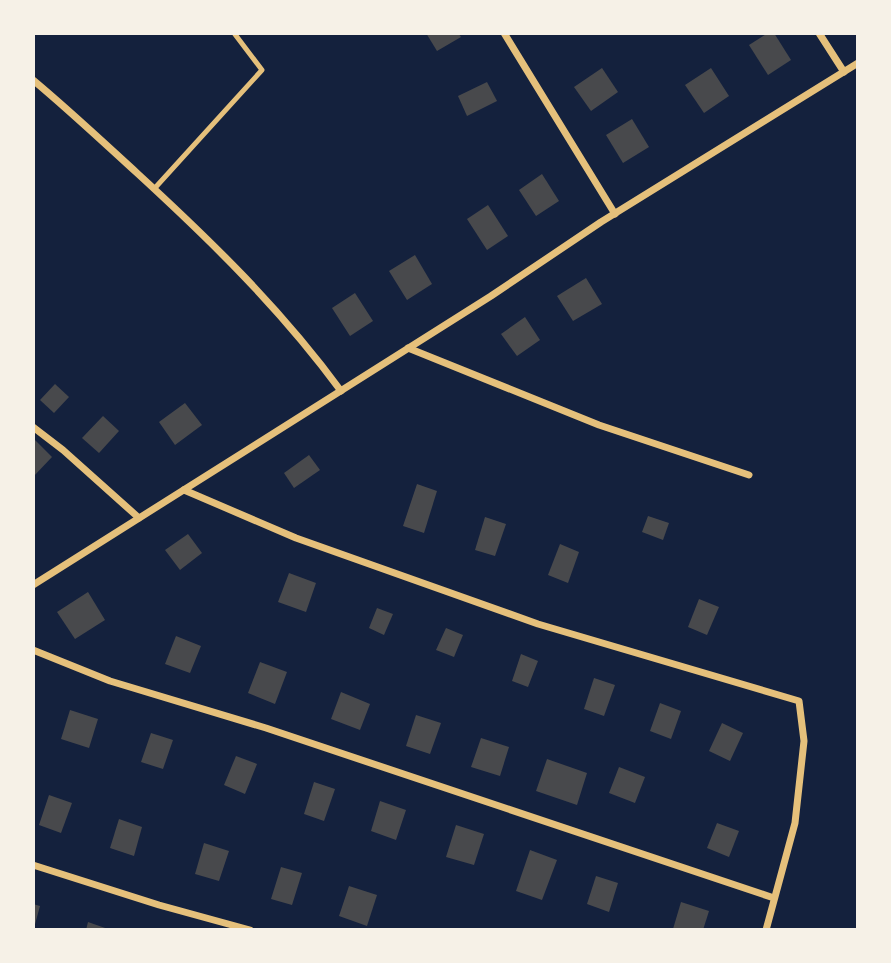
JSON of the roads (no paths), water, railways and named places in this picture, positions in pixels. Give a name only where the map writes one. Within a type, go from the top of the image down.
[{"type":"street","points":[[504,33],[615,214]]},
{"type":"street","points":[[819,33],[844,72]]},
{"type":"street","points":[[33,585],[615,214],[858,64]]},
{"type":"street","points":[[33,80],[239,269],[279,312],[341,391]]},
{"type":"street","points":[[408,348],[599,425],[749,475]]},
{"type":"street","points":[[33,427],[139,518]]},
{"type":"street","points":[[184,490],[296,538],[538,624],[799,701],[804,741],[794,823],[766,930]]},
{"type":"street","points":[[33,650],[110,681],[266,729],[774,898]]},
{"type":"street","points":[[33,865],[159,905],[250,930]]},
{"type":"lane","points":[[154,189],[262,70],[234,33]]}]
